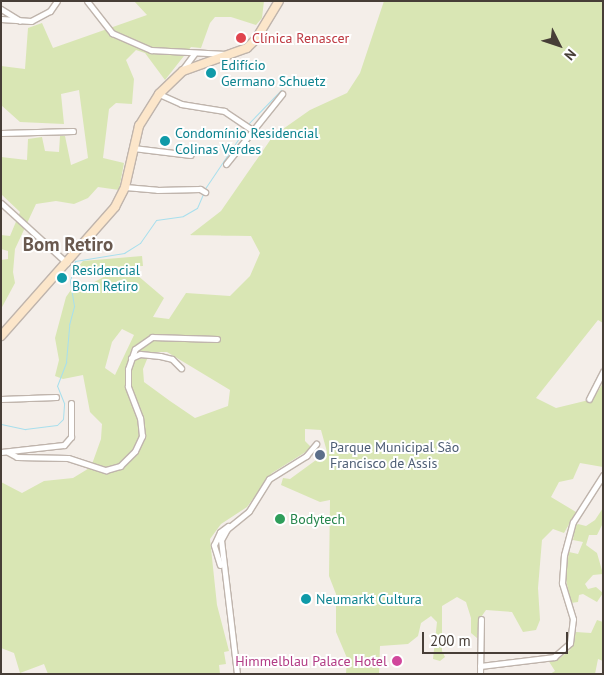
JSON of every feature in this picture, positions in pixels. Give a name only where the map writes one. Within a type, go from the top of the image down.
[{"type":"street","points":[[1,19],[22,22],[43,16],[57,1]]},
{"type":"street","points":[[87,1],[112,33],[151,50],[234,55]]},
{"type":"street","points":[[178,75],[194,66],[234,55],[256,39],[280,1]]},
{"type":"street","points":[[1,9],[22,22]]},
{"type":"street","points":[[1,336],[106,218],[125,187],[133,148],[142,118],[159,94],[178,75],[194,54]]},
{"type":"street","points":[[159,94],[181,104],[224,111],[248,127]]},
{"type":"street","points":[[226,164],[248,127],[282,94]]},
{"type":"street","points":[[1,133],[73,131]]},
{"type":"street","points":[[133,148],[191,155]]},
{"type":"street","points":[[125,187],[157,190],[203,190]]},
{"type":"street","points":[[1,204],[67,262]]},
{"type":"street","points":[[8,452],[17,457],[68,458],[106,470],[120,466],[135,451],[142,436],[140,418],[128,386],[131,358],[139,345],[152,337],[217,339]]},
{"type":"street","points":[[131,358],[140,354],[160,356],[172,359],[181,368]]},
{"type":"street","points":[[589,399],[603,371]]},
{"type":"street","points":[[1,399],[56,397]]},
{"type":"street","points":[[1,452],[64,445],[69,442],[71,402]]},
{"type":"street","points":[[237,674],[222,570],[221,540],[234,523],[249,511],[269,479],[306,456],[316,444]]},
{"type":"street","points":[[480,666],[554,657],[570,643],[573,619],[562,583],[561,568],[573,522],[603,475]]},
{"type":"street","points":[[480,674],[481,618]]},
{"type":"green space","points":[[134,1],[264,1],[262,18],[256,25],[231,17],[215,17],[210,23],[201,48],[191,47],[165,80],[145,53],[136,50],[126,60],[134,79],[132,104],[116,103],[109,109],[103,158],[124,163],[119,190],[98,187],[88,198],[74,204],[56,201],[36,204],[15,249],[13,272],[15,283],[1,309],[1,260],[8,259],[8,251],[1,249],[1,235],[10,236],[20,212],[1,194],[1,157],[27,160],[28,139],[42,137],[45,151],[59,152],[60,136],[65,136],[71,165],[88,158],[79,90],[61,94],[64,124],[20,122],[1,105],[1,66],[25,69],[28,28],[42,23],[53,48],[147,15]]},
{"type":"green space","points":[[384,1],[603,1],[603,323],[598,320],[536,398],[556,408],[593,399],[603,383],[603,467],[580,463],[573,479],[559,482],[551,497],[576,512],[564,533],[553,529],[542,540],[538,588],[540,620],[536,630],[523,632],[512,612],[486,610],[479,620],[477,638],[471,633],[471,618],[466,602],[457,597],[442,606],[442,651],[445,657],[440,661],[433,659],[437,622],[431,616],[421,623],[418,636],[408,644],[380,646],[379,674],[346,674],[347,658],[336,632],[336,594],[329,576],[330,500],[320,502],[281,485],[283,478],[290,479],[327,452],[321,430],[305,429],[305,441],[312,448],[272,473],[247,507],[221,524],[210,539],[217,605],[229,651],[224,652],[226,664],[219,665],[220,674],[48,674],[44,664],[20,673],[14,653],[1,648],[1,482],[22,493],[44,481],[73,478],[91,467],[101,439],[102,424],[90,412],[83,375],[63,379],[55,376],[59,360],[55,338],[66,297],[73,287],[89,285],[109,274],[137,275],[164,298],[153,317],[169,319],[186,293],[230,296],[250,276],[260,253],[251,236],[190,235],[221,211],[273,136],[310,110],[347,93],[360,73]],"holes":[[[122,329],[134,335],[115,375],[105,368],[112,342]],[[150,352],[167,352],[230,390],[228,406],[195,418],[170,401],[144,382],[143,369]]]},
{"type":"green space","points":[[142,256],[143,266],[77,268],[83,261]]},
{"type":"green space","points":[[603,508],[603,523],[597,535],[589,535],[586,545],[597,553],[603,574],[593,575],[585,584],[588,589],[596,587],[603,593],[597,602],[583,594],[579,595],[578,602],[571,603],[565,575],[569,552],[578,554],[583,542],[573,540],[575,526],[578,524],[586,526],[595,520]]},
{"type":"green space","points":[[597,620],[603,622],[603,661],[598,659],[595,674],[550,674],[555,671],[548,660],[560,658],[570,650],[576,632],[591,633]]},
{"type":"waterway","points":[[247,125],[281,90]]},
{"type":"waterway","points":[[204,190],[245,129]]},
{"type":"waterway","points":[[1,424],[25,429],[57,425],[63,419],[64,403],[57,386],[66,362],[69,325],[74,306],[70,281],[75,261],[124,253],[140,243],[156,220],[183,216],[197,208],[203,194]]},
{"type":"place","name":"Clínica Renascer","points":[[241,38]]},
{"type":"place","name":"Edifício Germano Schuetz","points":[[211,73]]},
{"type":"place","name":"Condomínio Residencial Colinas Verdes","points":[[165,141]]},
{"type":"place","name":"Residencial Bom Retiro","points":[[62,278]]},
{"type":"place","name":"Parque Municipal São Francisco de Assis","points":[[320,455]]},
{"type":"place","name":"Bodytech","points":[[280,519]]},
{"type":"place","name":"Neumarkt Cultura","points":[[306,599]]},
{"type":"place","name":"Himmelblau Palace Hotel","points":[[397,661]]},
{"type":"district","name":"Bom Retiro","points":[[68,245]]}]
